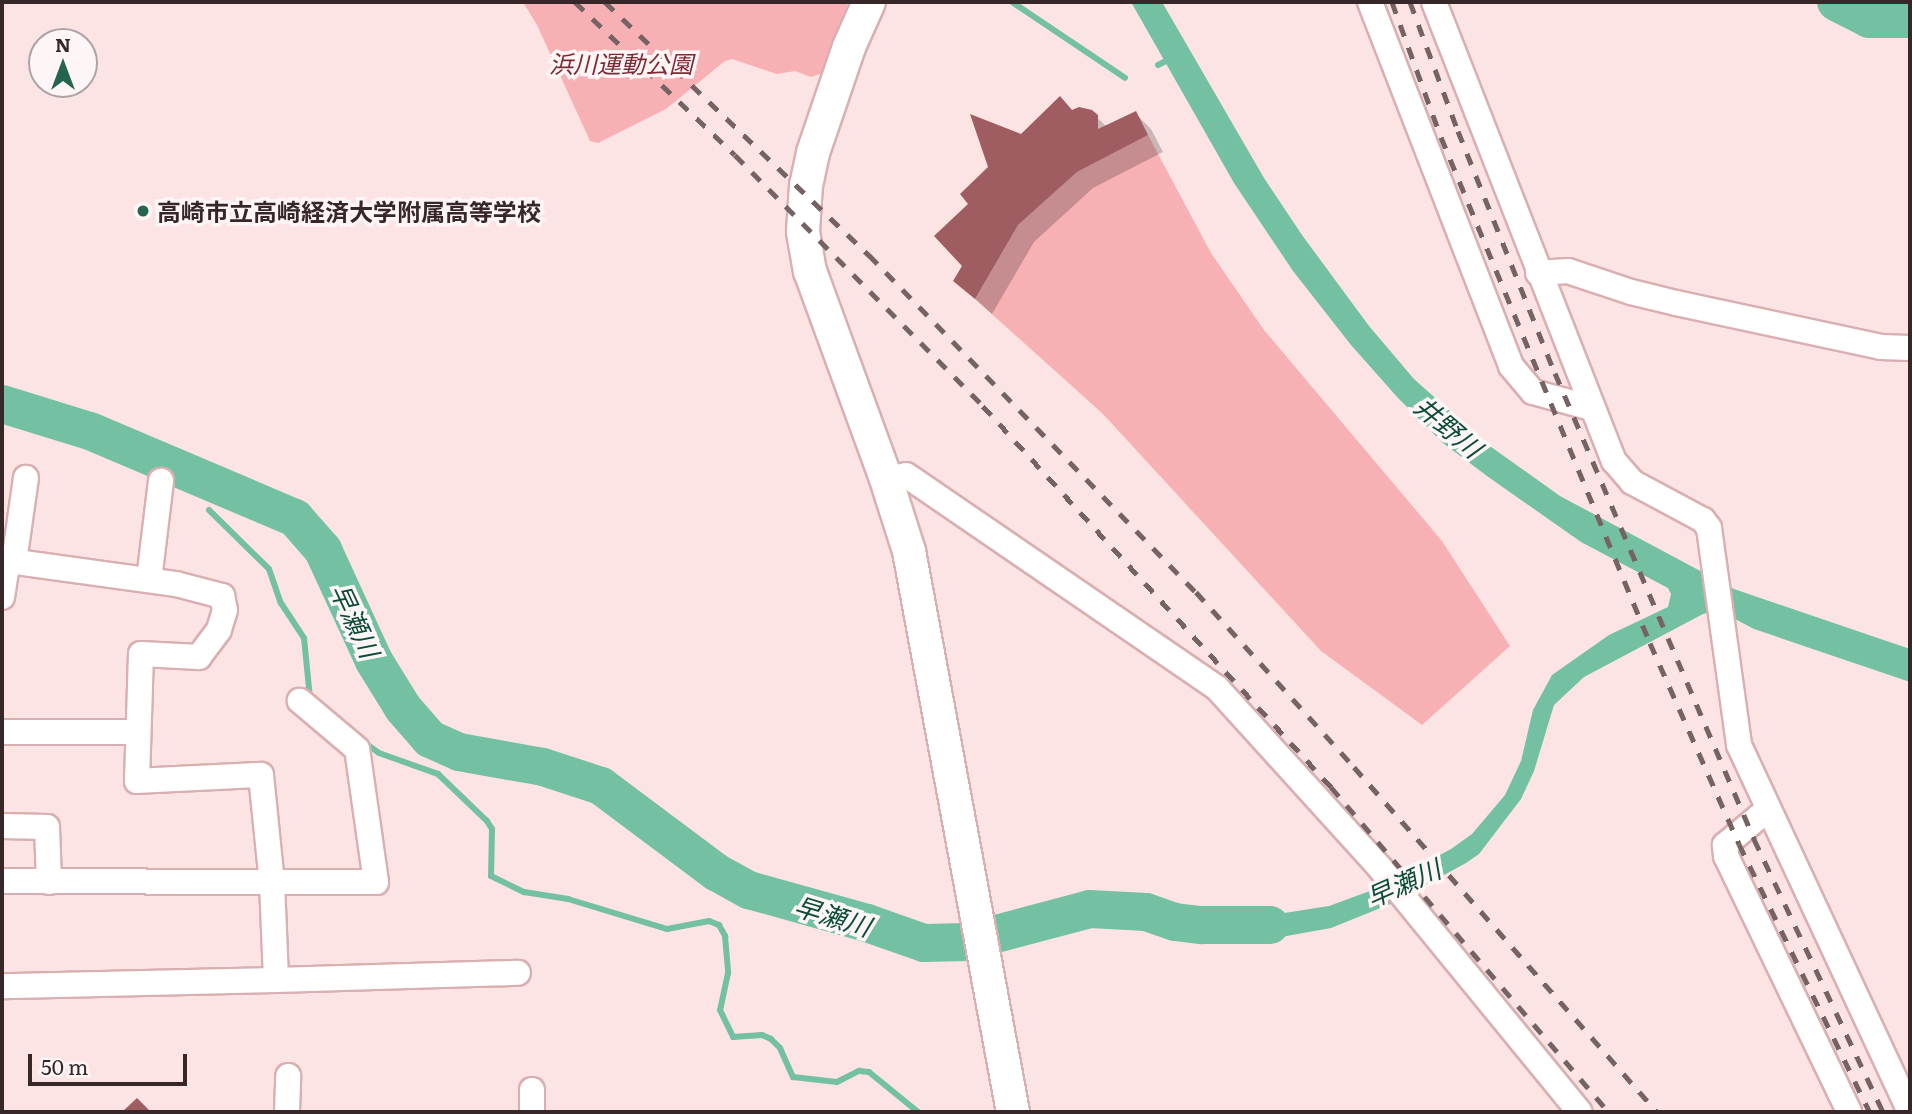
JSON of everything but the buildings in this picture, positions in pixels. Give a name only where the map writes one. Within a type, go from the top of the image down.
[{"type":"street","points":[[869,2],[849,47],[813,153],[806,186],[803,232],[810,271],[886,479],[909,551],[1013,1112]]},
{"type":"street","points":[[1370,2],[1511,366],[1534,392],[1591,408]]},
{"type":"street","points":[[1434,2],[1591,408],[1623,474],[1703,520],[1709,528],[1715,553],[1735,734],[1767,810],[1910,1112]]},
{"type":"street","points":[[1538,273],[1568,271],[1631,292],[1676,303],[1881,347],[1910,348]]},
{"type":"street","points":[[886,479],[906,475],[1217,688],[1385,875],[1580,1112]]},
{"type":"street","points":[[2,597],[26,478]]},
{"type":"street","points":[[149,580],[161,481]]},
{"type":"street","points":[[8,561],[149,580],[222,596],[225,610],[219,630],[199,657],[141,654],[137,781],[261,775],[272,883],[276,980]]},
{"type":"street","points":[[2,881],[376,882],[357,750],[300,701]]},
{"type":"street","points":[[2,733],[138,732]]},
{"type":"street","points":[[1767,810],[1725,845],[1726,856],[1850,1112]]},
{"type":"street","points":[[2,826],[47,827],[49,882]]},
{"type":"street","points":[[2,986],[518,972]]},
{"type":"street","points":[[288,1076],[288,1112]]},
{"type":"green space","name":"浜川運動公園","points":[[523,2],[848,2],[823,73],[811,77],[795,71],[777,74],[732,59],[725,61],[666,109],[598,143],[590,141],[537,25]]},
{"type":"green space","points":[[1148,135],[1211,253],[1264,330],[1442,541],[1510,646],[1422,725],[1321,651],[1103,414],[975,299],[1018,225],[1077,172]]},
{"type":"water","name":"井野川","points":[[1131,2],[1162,2],[1264,178],[1302,235],[1369,326],[1414,379],[1487,444],[1560,496],[1734,589],[1910,649],[1910,682],[1754,629],[1733,618],[1711,612],[1703,614],[1584,677],[1554,705],[1534,771],[1521,799],[1479,854],[1466,863],[1393,903],[1331,928],[1253,942],[1216,942],[1221,918],[1252,918],[1329,906],[1378,888],[1451,849],[1472,834],[1505,795],[1521,761],[1533,710],[1552,675],[1609,635],[1668,607],[1671,594],[1668,588],[1581,542],[1487,476],[1443,443],[1398,398],[1351,345],[1293,271],[1234,183]]},
{"type":"waterway","points":[[1012,2],[1125,78]]},
{"type":"waterway","points":[[1836,2],[1869,19],[1910,19]]},
{"type":"waterway","points":[[1158,65],[1172,58]]},
{"type":"waterway","name":"早瀬川","points":[[2,404],[90,431],[295,518],[323,550],[374,661],[403,708],[430,739],[459,752],[543,767],[601,786],[716,872],[749,890],[867,923],[924,943],[966,942],[1090,909],[1146,912],[1175,922],[1201,925],[1270,925]]},
{"type":"waterway","points":[[200,491],[204,478]]},
{"type":"waterway","points":[[209,510],[269,569],[281,603],[304,638],[310,698]]},
{"type":"waterway","points":[[361,740],[379,753],[438,774],[487,821],[492,829],[491,876],[524,892],[568,899],[667,929],[709,921],[719,925],[725,936],[728,973],[720,1010],[733,1037],[762,1035],[771,1039],[780,1048],[793,1077],[837,1082],[859,1071],[869,1072],[918,1112]]},
{"type":"railway","points":[[575,2],[735,155],[983,406],[1331,787],[1609,1112]]},
{"type":"railway","points":[[605,2],[869,255],[1196,592],[1354,767],[1657,1112]]},
{"type":"railway","points":[[1392,2],[1441,137],[1650,643],[1739,844],[1870,1112]]},
{"type":"railway","points":[[1410,2],[1458,131],[1555,373],[1754,839],[1883,1112]]},
{"type":"place","name":"高崎市立高崎経済大学附属高等学校","points":[[143,211]]}]
